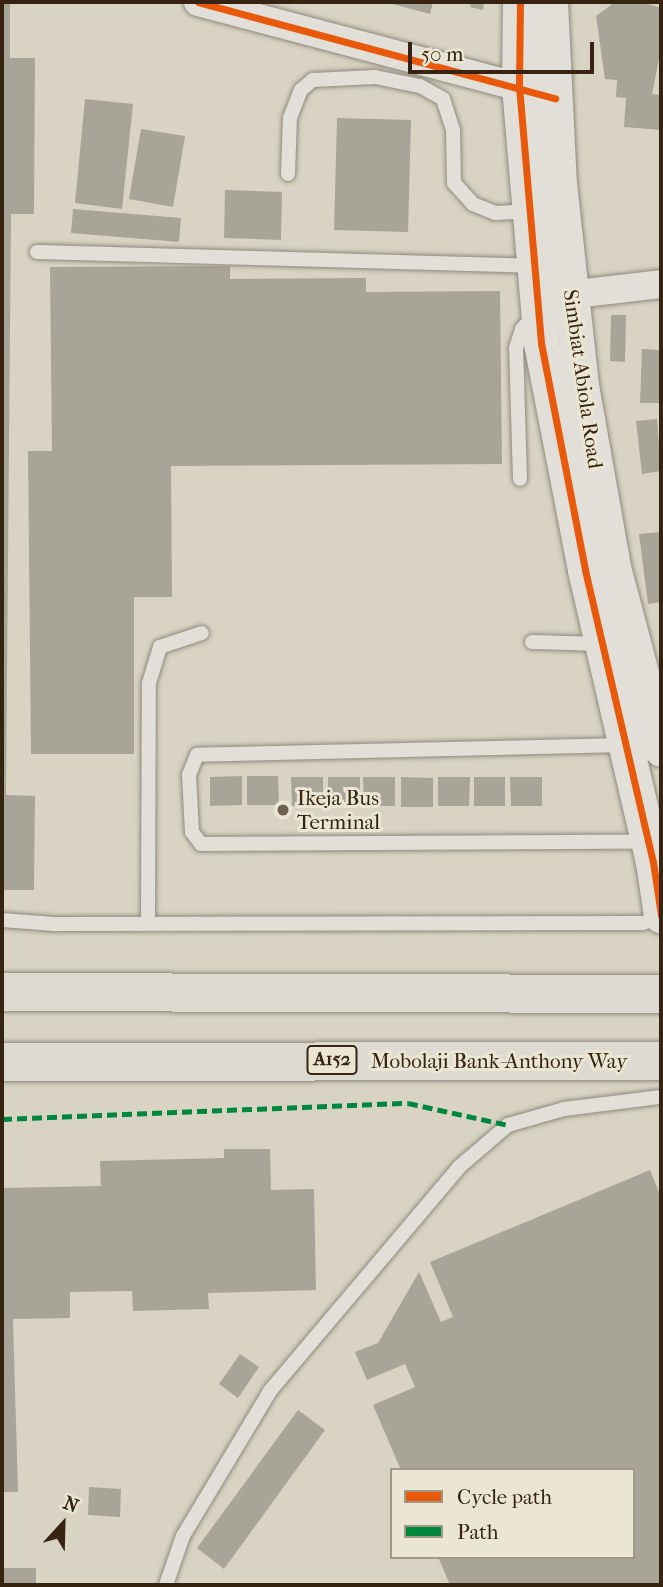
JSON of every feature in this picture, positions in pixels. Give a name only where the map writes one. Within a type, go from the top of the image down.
[{"type":"main road","points":[[2,992],[661,994]]},
{"type":"main road","name":"Mobolaji Bank-Anthony Way","points":[[2,1062],[661,1061]]},
{"type":"street","points":[[198,2],[555,97]]},
{"type":"street","points":[[520,2],[519,86],[531,211],[545,293],[546,370],[602,644],[646,743],[661,915]]},
{"type":"street","name":"Simbiat Abiola Road","points":[[550,2],[559,183],[545,293],[581,385],[646,743]]},
{"type":"street","points":[[545,293],[661,284]]},
{"type":"lane","points":[[288,174],[290,118],[301,90],[313,80],[375,78],[420,86],[443,99],[453,130],[454,183],[473,204],[495,213],[531,211]]},
{"type":"lane","points":[[37,252],[545,293],[522,330],[516,348],[520,479]]},
{"type":"lane","points":[[148,921],[149,683],[160,647],[202,633]]},
{"type":"lane","points":[[532,642],[602,644]]},
{"type":"lane","points":[[646,743],[197,755],[190,775],[192,832],[201,844],[655,842]]},
{"type":"lane","points":[[2,920],[54,924],[148,921],[643,923],[661,915]]},
{"type":"lane","points":[[166,1585],[183,1536],[271,1391],[459,1167],[508,1125],[564,1109],[661,1097]]},
{"type":"building","points":[[2,2],[10,2],[10,58],[35,58],[34,214],[11,214],[6,795],[35,796],[34,890],[2,890]]},
{"type":"building","points":[[385,2],[433,2],[430,14]]},
{"type":"building","points":[[471,2],[484,2],[483,10],[470,7]]},
{"type":"building","points":[[615,2],[641,2],[661,8],[661,49],[652,94],[661,95],[661,130],[624,127],[626,98],[616,97],[617,80],[605,79],[596,16]]},
{"type":"building","points":[[85,99],[133,104],[122,209],[75,203]]},
{"type":"building","points":[[337,118],[411,120],[408,232],[334,230]]},
{"type":"building","points":[[141,129],[185,136],[173,207],[129,199]]},
{"type":"building","points":[[225,190],[282,192],[281,240],[224,238]]},
{"type":"building","points":[[73,209],[181,218],[179,242],[71,233]]},
{"type":"building","points":[[230,266],[230,279],[366,278],[366,292],[500,291],[502,464],[171,466],[172,597],[134,597],[134,754],[31,754],[28,451],[52,451],[50,267]]},
{"type":"building","points":[[611,315],[626,315],[625,362],[610,361]]},
{"type":"building","points":[[642,349],[661,350],[661,403],[640,403]]},
{"type":"building","points":[[657,419],[661,471],[642,474],[636,421]]},
{"type":"building","points":[[661,532],[661,602],[648,604],[639,534]]},
{"type":"building","points":[[242,776],[242,805],[210,806],[210,777]]},
{"type":"building","points":[[247,776],[278,776],[279,805],[247,805]]},
{"type":"building","points":[[291,777],[323,777],[323,806],[292,806]]},
{"type":"building","points":[[328,777],[360,777],[360,806],[328,806]]},
{"type":"building","points":[[363,777],[395,777],[395,806],[364,806]]},
{"type":"building","points":[[401,777],[433,778],[433,807],[401,807]]},
{"type":"building","points":[[438,777],[470,777],[469,806],[438,806]]},
{"type":"building","points":[[474,777],[505,777],[505,806],[474,806]]},
{"type":"building","points":[[510,777],[542,777],[542,806],[511,806]]},
{"type":"building","points":[[224,1149],[270,1149],[271,1190],[314,1189],[316,1290],[208,1293],[209,1309],[133,1311],[132,1291],[70,1292],[70,1318],[13,1319],[18,1492],[2,1492],[2,1188],[101,1186],[100,1161],[224,1158]]},
{"type":"building","points":[[650,1170],[661,1197],[661,1585],[450,1585],[439,1559],[635,1559],[635,1468],[400,1468],[373,1405],[415,1387],[405,1364],[367,1380],[355,1352],[378,1343],[419,1272],[441,1322],[453,1317],[430,1262]]},
{"type":"building","points":[[240,1354],[259,1367],[238,1398],[219,1384]]},
{"type":"building","points":[[298,1410],[325,1430],[224,1569],[197,1548]]},
{"type":"building","points":[[89,1487],[121,1489],[120,1517],[88,1515]]},
{"type":"building","points":[[2,1568],[36,1568],[36,1585],[2,1585]]},
{"type":"marked path","points":[[2,1119],[408,1103],[508,1125]]},
{"type":"cycle path","points":[[198,2],[555,98]]},
{"type":"cycle path","points":[[520,2],[519,86],[541,343],[585,570],[653,862],[661,915]]},
{"type":"place","name":"Ikeja Bus Terminal","points":[[283,810]]}]
